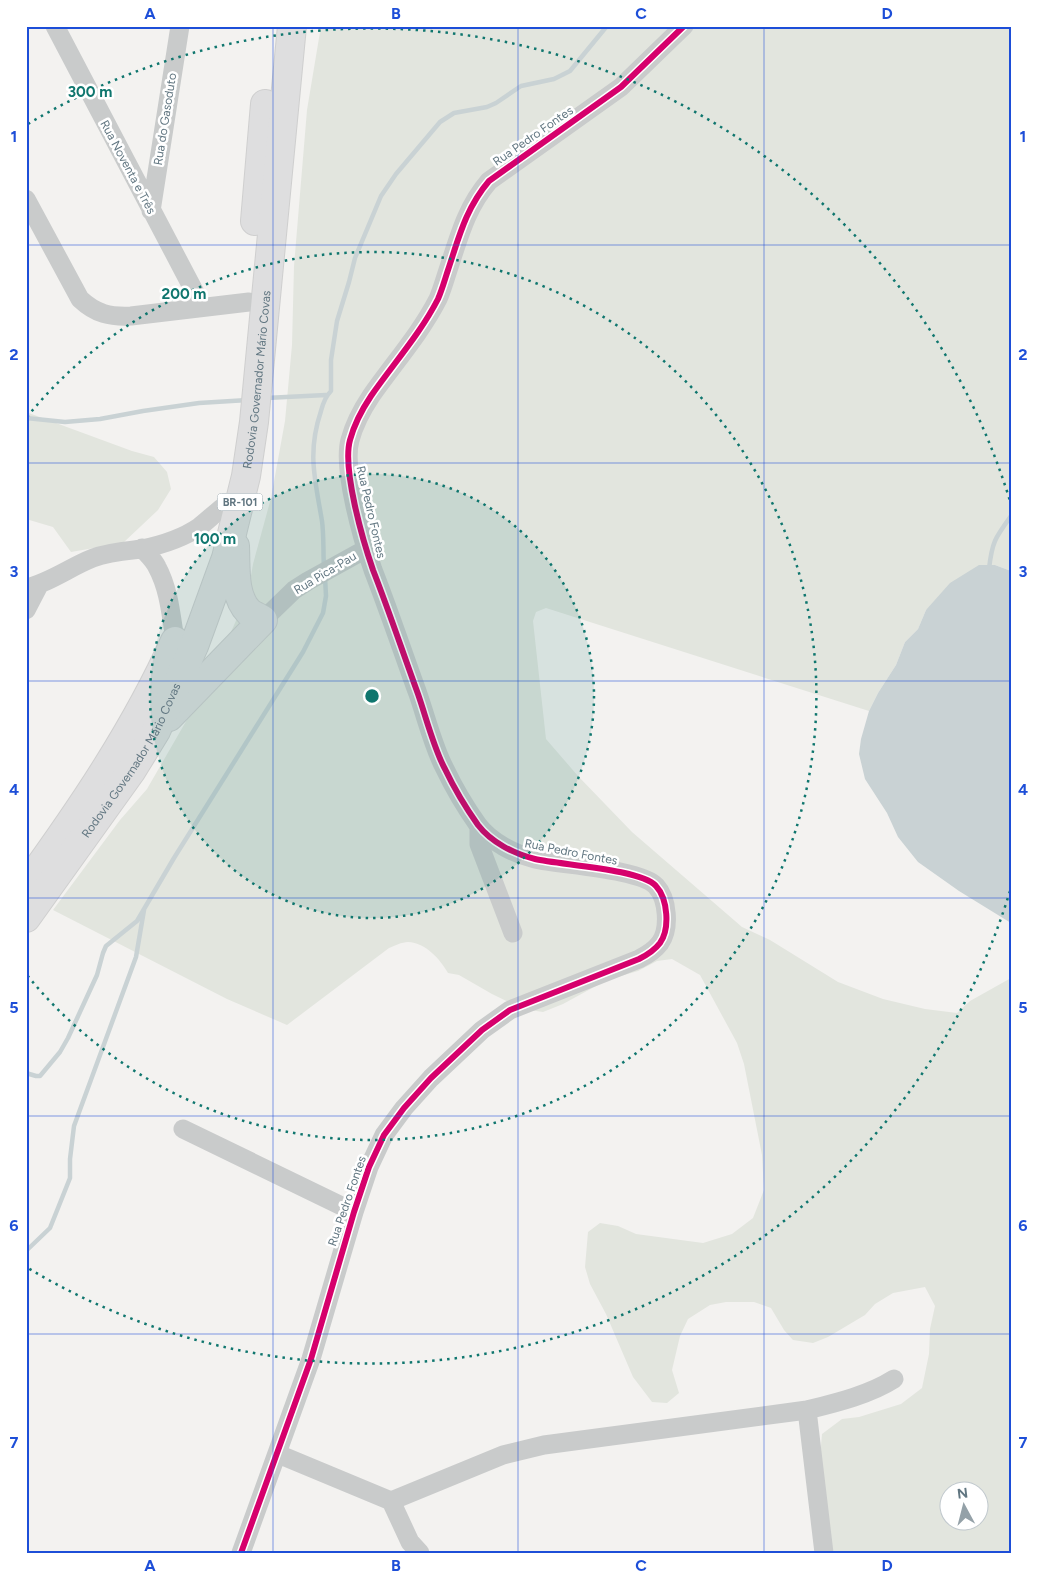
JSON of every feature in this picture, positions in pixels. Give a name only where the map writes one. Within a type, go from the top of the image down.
[{"type":"highway","name":"Rodovia Governador Mário Covas","points":[[26,918],[132,770],[156,731],[194,646],[226,558],[228,516],[270,55],[276,26]]},
{"type":"highway","name":"Rodovia Governador Mário Covas","points":[[26,885],[77,814],[114,755],[160,673],[246,476],[254,422],[292,26]]},
{"type":"highway","points":[[156,731],[263,620],[249,612],[241,600],[228,516]]},
{"type":"street","name":"Rua Noventa e Três","points":[[54,26],[202,306]]},
{"type":"street","name":"Rua do Gasoduto","points":[[151,211],[180,26]]},
{"type":"street","name":"Rua Pedro Fontes","points":[[241,1553],[278,1454],[310,1359],[369,1167],[384,1135],[404,1108],[431,1078],[482,1030],[510,1010],[639,959],[652,952],[660,943],[665,931],[665,912],[662,895],[649,880],[631,874],[535,859],[511,851],[492,839],[479,826],[444,768],[366,549],[350,477],[348,458],[350,440],[364,408],[428,318],[439,296],[462,226],[477,196],[489,181],[621,87],[684,26]]},
{"type":"street","points":[[26,199],[80,299],[89,308],[101,314],[115,317],[249,302]]},
{"type":"street","points":[[26,610],[32,587],[61,572],[95,557],[142,548],[182,536],[228,516]]},
{"type":"street","points":[[142,548],[157,565],[170,604],[175,640]]},
{"type":"street","name":"Rua Pica-Pau","points":[[263,620],[294,590],[366,549]]},
{"type":"street","points":[[479,826],[479,844],[513,934]]},
{"type":"street","points":[[183,1129],[354,1212]]},
{"type":"street","points":[[391,1501],[503,1455],[544,1445],[807,1410],[846,1400],[882,1387],[894,1379]]},
{"type":"street","points":[[807,1410],[824,1553]]},
{"type":"street","points":[[278,1454],[391,1501],[410,1542],[420,1553]]},
{"type":"shaded area","points":[[321,26],[1011,26],[1011,571],[995,565],[926,610],[918,629],[905,642],[896,665],[869,711],[546,608],[536,612],[533,621],[546,739],[578,776],[632,832],[742,927],[770,940],[838,982],[883,999],[925,1009],[957,1013],[970,1001],[1011,978],[1011,1553],[826,1553],[820,1457],[822,1434],[842,1419],[859,1417],[901,1404],[922,1388],[929,1354],[930,1329],[935,1306],[925,1287],[893,1293],[875,1304],[865,1315],[828,1337],[813,1343],[793,1340],[784,1330],[771,1308],[754,1302],[726,1302],[710,1305],[688,1319],[680,1336],[672,1370],[679,1393],[667,1403],[652,1402],[633,1377],[606,1314],[590,1284],[585,1267],[588,1232],[600,1223],[618,1226],[636,1234],[703,1243],[732,1234],[753,1218],[764,1190],[762,1155],[744,1064],[737,1043],[700,975],[672,959],[657,961],[638,971],[607,980],[563,1004],[543,1012],[523,1009],[459,975],[448,973],[432,953],[421,945],[406,942],[389,948],[287,1025],[227,999],[53,910],[120,820],[147,789],[211,678],[248,593],[253,564],[271,498],[285,421],[292,345],[294,266],[307,110]]},
{"type":"shaded area","points":[[26,412],[132,451],[154,457],[167,472],[171,489],[158,510],[123,543],[71,552],[53,527],[26,519]]},
{"type":"shaded area","points":[[979,565],[995,565],[1011,571],[1011,923],[959,891],[918,862],[898,837],[887,813],[865,779],[859,754],[869,711],[896,665],[905,642],[918,629],[926,610],[950,583]]},
{"type":"waterway","points":[[324,567],[323,527],[315,479],[314,440],[323,405],[331,391],[331,360],[337,321],[355,258],[381,196],[396,174],[440,122],[454,113],[487,107],[521,86],[554,79],[570,71],[607,26]]},
{"type":"waterway","points":[[266,398],[326,395]]},
{"type":"waterway","points":[[26,418],[65,422],[100,419],[199,403],[248,400]]},
{"type":"waterway","points":[[989,569],[991,552],[995,541],[1011,516]]},
{"type":"waterway","points":[[26,1073],[40,1076],[60,1052],[97,975],[106,946],[137,921],[174,858],[303,652],[323,613],[326,596],[325,577]]},
{"type":"waterway","points":[[26,1251],[50,1228],[70,1178],[74,1126],[136,957],[144,910]]},
{"type":"cycle path","points":[[241,1553],[311,1359],[369,1167],[384,1135],[404,1108],[431,1078],[482,1030],[510,1010],[639,959],[653,951],[663,937],[666,922],[663,898],[656,886],[648,880],[600,868],[535,859],[519,854],[489,837],[478,825],[460,798],[437,752],[373,570],[355,505],[348,453],[352,434],[365,406],[415,336],[438,299],[464,223],[481,191],[489,181],[621,87],[684,26]]}]
